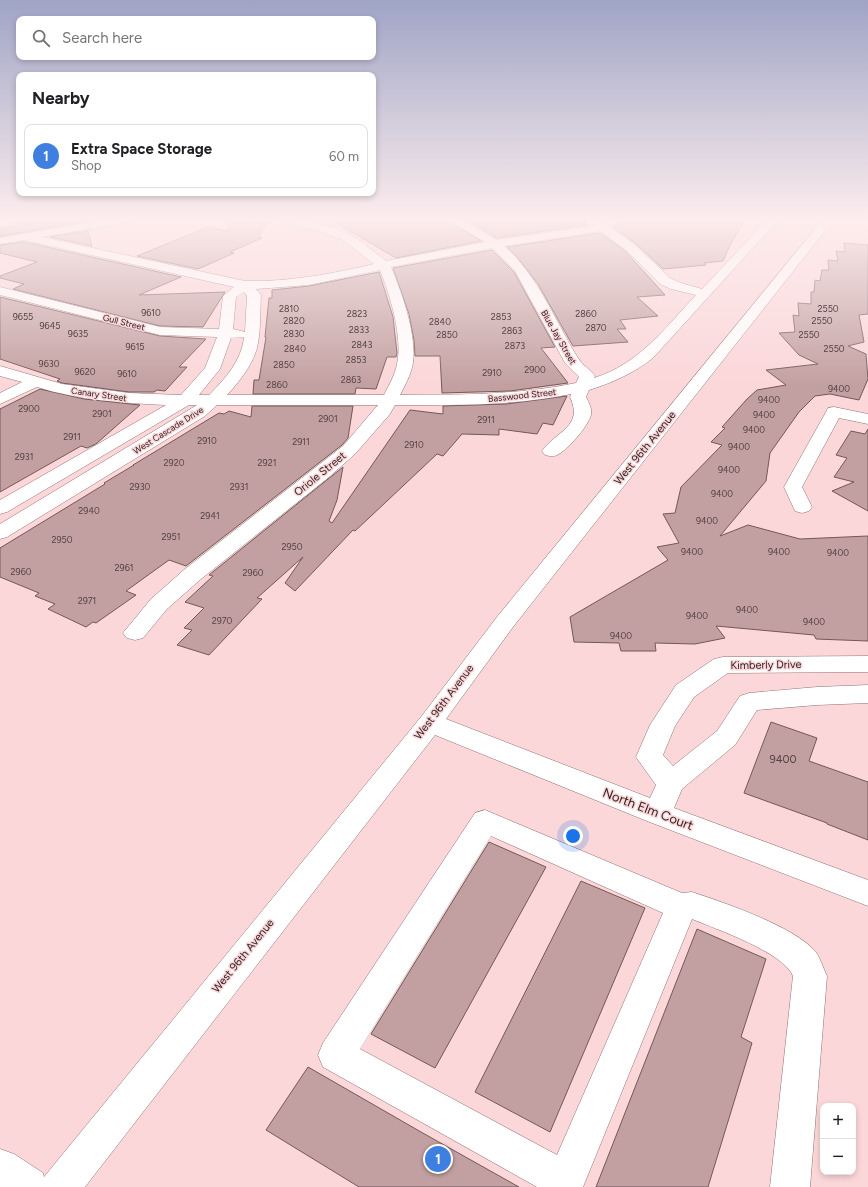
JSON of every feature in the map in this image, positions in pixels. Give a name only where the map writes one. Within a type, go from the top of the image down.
[{"type":"street","points":[[192,273],[245,285],[289,284],[342,273]]},
{"type":"street","name":"Oriole Street","points":[[135,633],[159,604],[192,574],[322,473],[349,450],[384,410],[400,380],[404,363],[406,340],[393,287],[387,273]]},
{"type":"street","name":"Blue Jay Street","points":[[523,273],[573,363],[587,376],[578,397],[583,409],[582,416],[567,438],[551,451]]},
{"type":"street","points":[[656,273],[664,281],[676,286],[704,293]]},
{"type":"street","name":"Basswood Street","points":[[200,400],[390,398],[456,400],[500,398],[537,394],[584,386],[622,373],[635,366],[648,355],[723,273]]},
{"type":"street","name":"West 96th Avenue","points":[[57,1185],[430,723],[505,622],[785,273]]},
{"type":"street","name":"West Cascade Drive","points":[[0,508],[56,475],[200,400],[238,371],[249,349],[254,295],[245,285],[230,296],[225,335],[200,400],[199,412],[0,533]]},
{"type":"street","name":"Gull Street","points":[[0,291],[160,331],[225,335],[251,334]]},
{"type":"street","name":"Canary Street","points":[[0,372],[35,382],[95,394],[129,398],[200,400]]},
{"type":"street","points":[[0,399],[35,382]]},
{"type":"street","points":[[802,507],[793,487],[834,412],[868,419]]},
{"type":"street","points":[[56,475],[82,483]]},
{"type":"street","name":"Kimberly Drive","points":[[671,783],[649,757],[663,725],[685,691],[723,665],[868,664]]},
{"type":"street","points":[[657,813],[671,783],[726,738],[749,702],[817,696],[868,694]]},
{"type":"street","name":"North Elm Court","points":[[430,723],[657,813],[868,893]]},
{"type":"street","points":[[681,907],[564,1184],[336,1055],[485,821],[681,907],[692,905],[757,931],[786,947],[804,962],[810,976],[790,1187]]},
{"type":"street","points":[[0,1168],[57,1185]]},
{"type":"building","points":[[7,273],[165,273],[181,277],[139,295],[225,292],[203,327],[160,326],[13,289],[24,284],[0,278],[0,276]]},
{"type":"building","points":[[372,273],[379,273],[393,317],[397,353],[396,357],[387,357],[376,389],[356,388],[355,394],[253,394],[254,380],[259,380],[266,337],[269,298],[272,298],[272,290],[309,286]]},
{"type":"building","points":[[395,273],[515,273],[555,347],[541,348],[568,383],[510,391],[442,393],[440,356],[415,356],[414,340],[409,314]]},
{"type":"building","points":[[530,273],[645,273],[665,295],[637,297],[658,316],[620,320],[626,329],[617,329],[628,342],[573,346],[538,284]]},
{"type":"building","points":[[821,273],[868,273],[868,314],[859,315],[864,342],[848,346],[866,354],[868,379],[859,400],[830,394],[815,396],[799,412],[770,453],[766,481],[720,536],[748,525],[800,539],[868,536],[868,641],[816,639],[814,635],[716,626],[725,638],[695,644],[655,643],[656,651],[621,651],[619,643],[574,642],[570,617],[668,560],[657,547],[679,543],[663,514],[675,513],[681,487],[722,445],[711,442],[725,428],[722,427],[747,399],[757,390],[786,385],[766,370],[818,364],[799,355],[779,333],[795,332],[793,315],[799,316],[798,303],[811,304],[811,292],[814,292],[815,280],[820,281]]},
{"type":"building","points":[[0,297],[160,336],[206,339],[179,367],[187,367],[165,391],[157,390],[154,392],[129,392],[62,383],[57,381],[60,379],[0,359]]},
{"type":"building","points":[[40,389],[84,399],[140,405],[96,444],[87,448],[81,446],[0,492],[0,409]]},
{"type":"building","points":[[567,396],[553,425],[543,423],[537,434],[499,429],[499,435],[462,434],[443,456],[437,454],[355,531],[353,530],[295,591],[285,583],[303,557],[257,598],[262,599],[209,655],[177,645],[192,630],[184,628],[204,608],[185,602],[213,576],[209,575],[343,467],[337,500],[329,521],[332,523],[410,410],[443,414],[443,406],[506,404]]},
{"type":"building","points":[[252,406],[353,406],[348,438],[342,445],[186,566],[169,560],[126,591],[136,595],[96,623],[93,622],[86,627],[48,609],[55,604],[35,596],[39,593],[0,577],[0,548],[219,413],[224,414],[229,411],[251,417]]},
{"type":"building","points":[[868,429],[868,511],[832,491],[854,482],[834,477],[847,458],[836,455],[851,431],[865,434]]},
{"type":"building","points":[[771,722],[817,738],[809,761],[868,782],[868,840],[827,823],[744,793]]},
{"type":"building","points":[[489,842],[546,867],[435,1068],[371,1034]]},
{"type":"building","points":[[581,881],[645,908],[550,1132],[475,1092]]},
{"type":"building","points":[[697,929],[766,959],[741,1037],[752,1043],[708,1187],[596,1187]]},
{"type":"building","points":[[308,1067],[519,1187],[359,1187],[266,1130]]},
{"type":"place","name":"Extra Space Storage","points":[[438,1159]]}]
